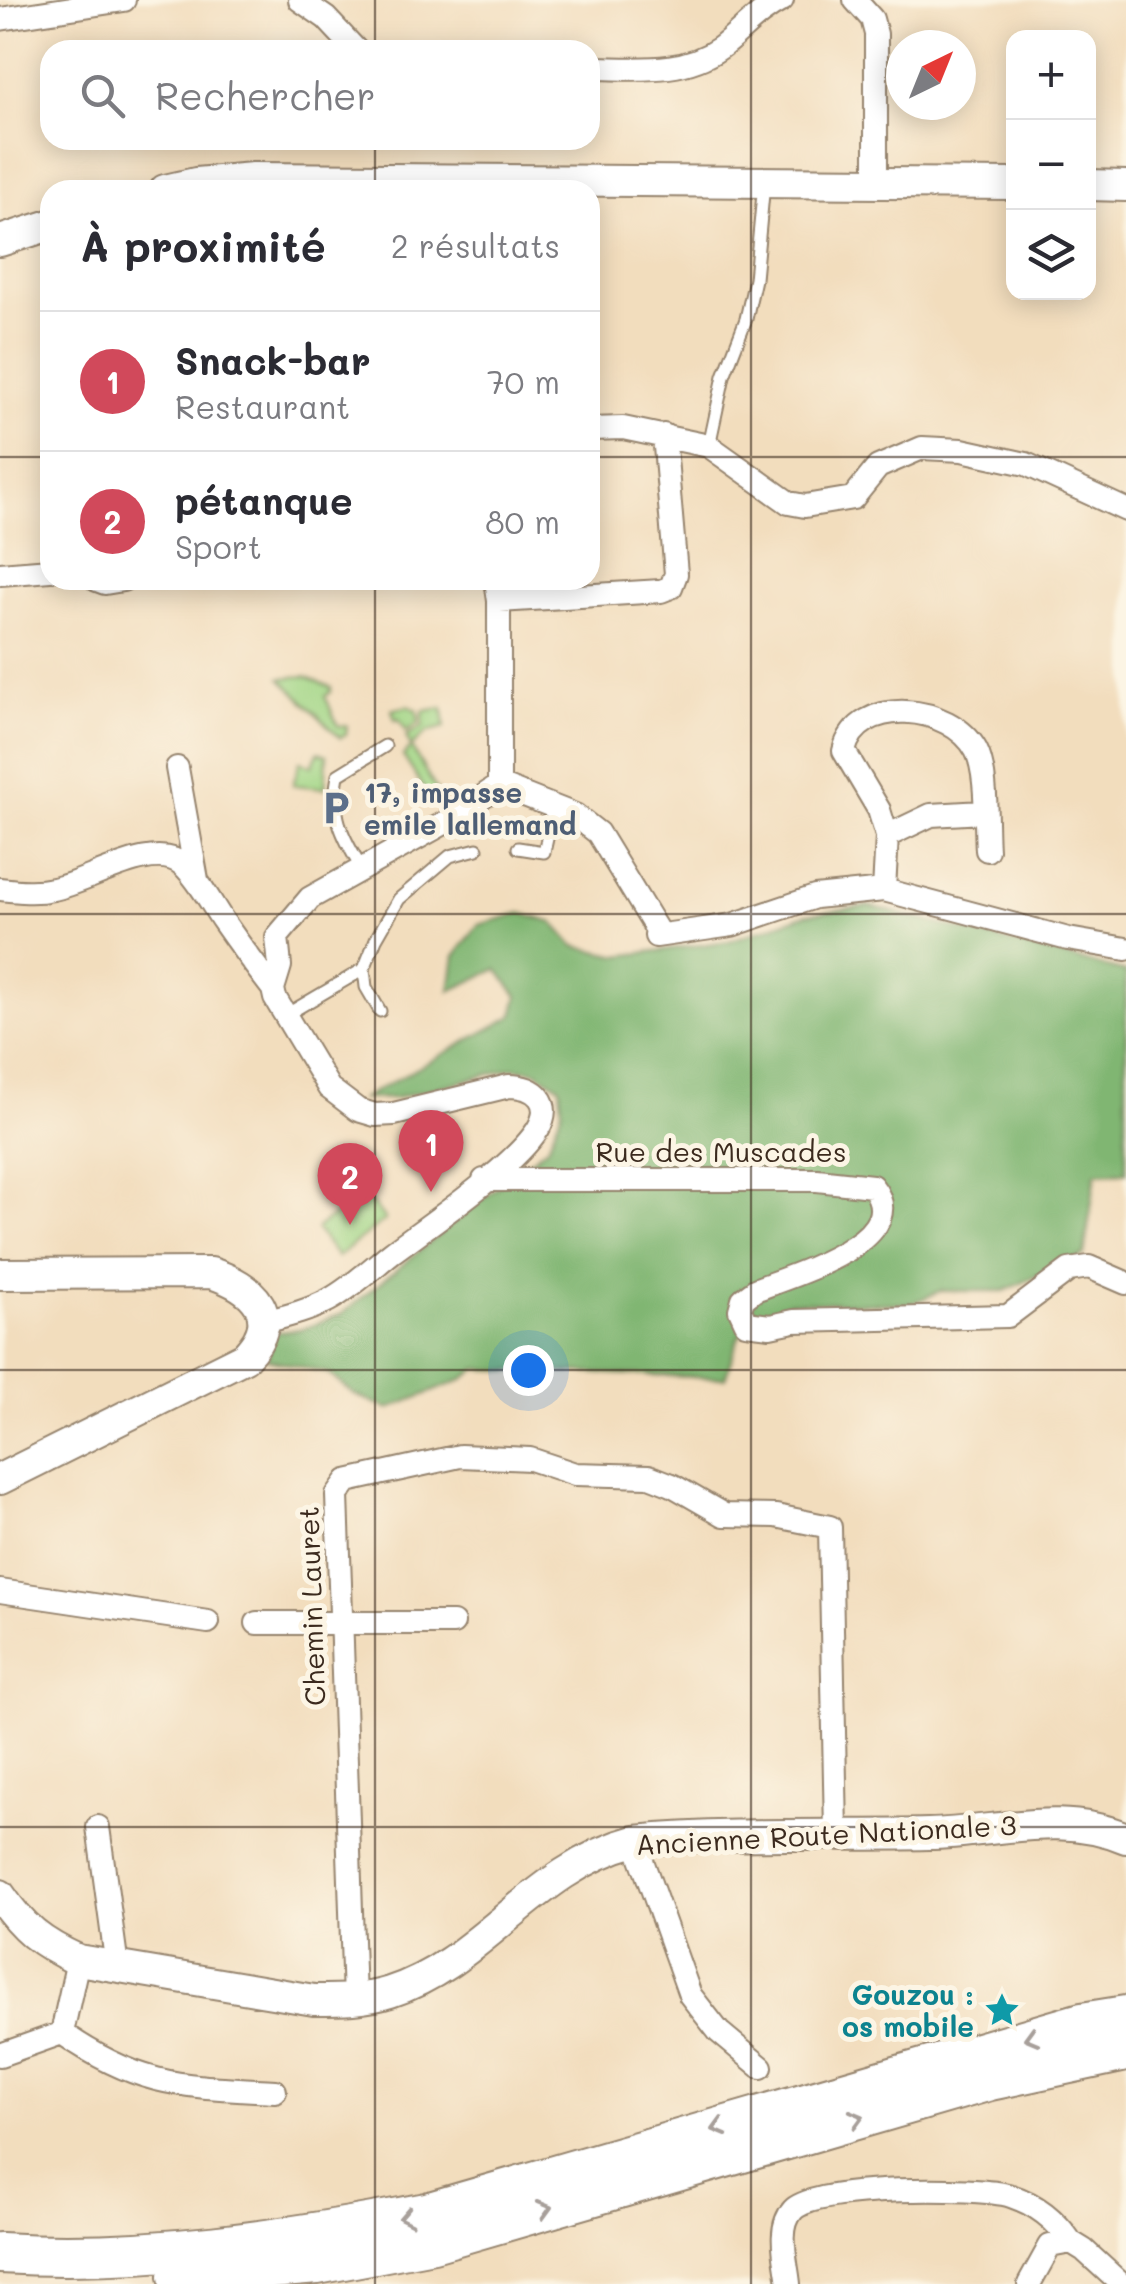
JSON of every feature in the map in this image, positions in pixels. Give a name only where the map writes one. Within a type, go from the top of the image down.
[{"type":"highway","points":[[0,2253],[215,2247],[322,2233],[426,2213],[1082,2023],[1126,2016]]},
{"type":"highway","points":[[0,2278],[103,2280],[210,2275],[316,2264],[432,2242],[990,2080],[1126,2051]]},
{"type":"main road","points":[[230,180],[315,180]]},
{"type":"main road","points":[[600,184],[1006,184]]},
{"type":"main road","points":[[1096,185],[1126,186]]},
{"type":"main road","points":[[0,240],[40,227]]},
{"type":"main road","points":[[0,1274],[210,1273],[242,1285],[254,1296],[264,1322],[261,1336],[245,1357],[0,1479]]},
{"type":"main road","name":"Ancienne Route Nationale 3","points":[[0,1895],[18,1922],[47,1946],[78,1960],[314,2000],[354,2000],[391,1992],[424,1978],[571,1866],[604,1849],[635,1840],[933,1834],[1049,1822],[1126,1838]]},
{"type":"street","points":[[11,12],[124,0]]},
{"type":"street","points":[[300,0],[326,18],[347,40]]},
{"type":"street","points":[[600,68],[691,63],[722,46],[760,12],[782,0]]},
{"type":"street","points":[[855,0],[866,10],[876,34],[876,183]]},
{"type":"street","points":[[600,428],[623,428],[709,446],[777,495],[805,506],[853,498],[878,467],[922,448],[962,450],[1026,464],[1126,510]]},
{"type":"street","points":[[499,784],[497,591],[661,590],[671,586],[676,574],[664,436]]},
{"type":"street","points":[[0,574],[40,571]]},
{"type":"street","points":[[884,890],[887,836],[879,810],[845,755],[848,737],[863,720],[911,713],[940,719],[968,740],[976,750],[982,770],[987,850]]},
{"type":"street","points":[[177,768],[198,883]]},
{"type":"street","points":[[499,784],[575,815],[598,833],[656,936],[732,925],[814,897],[884,890],[1068,939],[1126,950]]},
{"type":"street","points":[[273,989],[280,966],[277,937],[310,898],[448,820],[499,784]]},
{"type":"street","points":[[887,836],[931,815],[984,812]]},
{"type":"street","points":[[0,889],[54,889],[96,878],[150,855],[170,856],[198,883],[273,989],[284,1016],[329,1088],[342,1101],[367,1114],[394,1114],[509,1086],[534,1089],[541,1096],[545,1110],[540,1126],[484,1180],[333,1298],[302,1313],[264,1322]]},
{"type":"street","name":"Rue des Muscades","points":[[484,1180],[816,1180],[872,1186],[879,1194],[881,1208],[878,1224],[865,1241],[755,1290],[743,1299],[740,1310],[746,1323],[770,1326],[794,1321],[1008,1316],[1068,1270],[1089,1267],[1126,1283]]},
{"type":"street","name":"Chemin Lauret","points":[[354,2000],[339,1489],[353,1479],[460,1456],[530,1458],[575,1474],[649,1476],[724,1515],[757,1514],[826,1524],[833,1536],[831,1669],[836,1833]]},
{"type":"street","points":[[0,1591],[208,1622]]},
{"type":"street","points":[[257,1624],[453,1623]]},
{"type":"street","points":[[98,1827],[117,1967]]},
{"type":"street","points":[[635,1840],[690,1995],[719,2032],[761,2067]]},
{"type":"street","points":[[62,2033],[78,1960]]},
{"type":"street","points":[[0,2055],[62,2033]]},
{"type":"street","points":[[62,2033],[125,2072],[159,2081],[275,2091]]},
{"type":"street","points":[[789,2284],[784,2231],[792,2210],[815,2197],[952,2190],[1008,2195],[1035,2206],[1120,2284]]},
{"type":"street","points":[[1029,2284],[1050,2246],[1070,2242]]},
{"type":"lane","points":[[709,446],[724,376],[746,319],[755,280],[764,183]]},
{"type":"lane","points":[[363,871],[338,830],[338,775],[385,746]]},
{"type":"lane","points":[[518,848],[544,852],[554,808]]},
{"type":"lane","points":[[380,1011],[366,987],[364,969],[399,899],[450,856],[477,849]]},
{"type":"lane","points":[[284,1016],[364,969]]},
{"type":"green space","points":[[305,676],[331,687],[325,696],[338,726],[347,726],[346,735],[340,738],[281,678]]},
{"type":"green space","points":[[408,706],[417,710],[419,723],[406,731],[399,719],[395,720],[392,710]]},
{"type":"green space","points":[[443,708],[445,727],[427,732],[411,747],[406,736],[423,726],[423,711]]},
{"type":"green space","points":[[411,747],[437,791],[428,795],[403,756]]},
{"type":"green space","points":[[318,752],[327,755],[325,788],[293,785],[300,761],[312,766]]},
{"type":"green space","points":[[869,906],[1126,972],[1126,1172],[1096,1173],[1084,1255],[1004,1291],[940,1291],[911,1304],[788,1302],[739,1336],[725,1378],[477,1369],[462,1380],[389,1409],[355,1395],[328,1373],[267,1359],[271,1333],[302,1329],[342,1314],[548,1146],[562,1110],[560,1087],[536,1071],[514,1068],[396,1098],[361,1099],[513,1016],[518,996],[497,969],[450,991],[455,956],[478,925],[521,913],[554,923],[574,946],[619,956],[729,941],[807,914]]},
{"type":"green space","points":[[364,1193],[385,1220],[337,1257],[316,1229]]},
{"type":"place","name":"17, impasse emile lallemand","points":[[336,808]]},
{"type":"place","name":"Snack-bar","points":[[431,1192]]},
{"type":"place","name":"pétanque","points":[[350,1225]]},
{"type":"place","name":"Gouzou : os mobile","points":[[1002,2010]]}]
